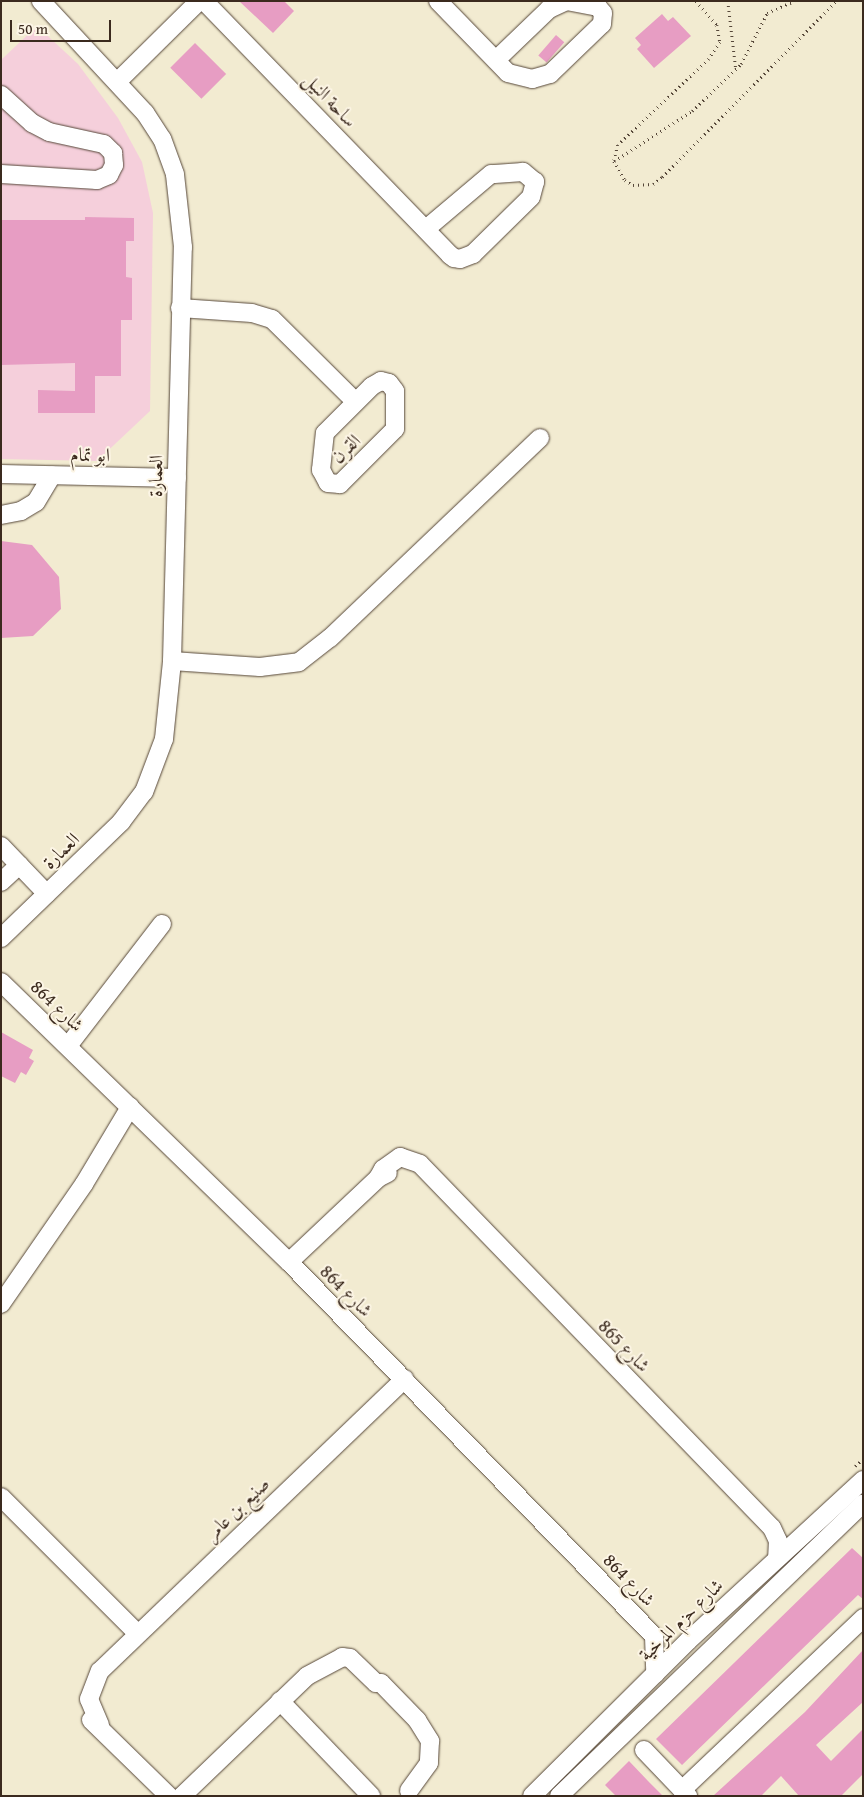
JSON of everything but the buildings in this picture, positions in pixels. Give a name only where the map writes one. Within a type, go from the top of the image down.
[{"type":"street","name":"العمارة","points":[[3,934],[121,822],[144,792],[164,739],[172,661],[182,247],[175,174],[162,139],[118,81],[41,1]]},
{"type":"street","points":[[118,81],[199,1]]},
{"type":"street","name":"ساحة النيل","points":[[204,1],[454,258],[467,258],[531,197],[535,182],[523,172],[491,174],[426,229]]},
{"type":"street","points":[[438,1],[508,73],[522,78],[550,74],[597,31],[604,17],[593,5],[566,1],[549,9],[496,60]]},
{"type":"street","points":[[1,95],[32,123],[49,132],[104,144],[113,153],[114,165],[109,175],[97,180],[1,174]]},
{"type":"street","points":[[180,308],[252,313],[272,319],[355,401]]},
{"type":"street","name":"القرن","points":[[376,382],[389,383],[397,398],[394,429],[345,480],[332,485],[325,480],[321,470],[322,439],[355,401],[376,382]]},
{"type":"street","points":[[172,661],[260,668],[299,662],[330,638],[540,438]]},
{"type":"street","name":"ابو تمام","points":[[1,474],[177,478]]},
{"type":"street","points":[[1,515],[21,511],[36,502],[43,496],[52,475]]},
{"type":"street","points":[[1,846],[47,894]]},
{"type":"street","points":[[1,882],[19,865]]},
{"type":"street","points":[[68,1046],[162,924]]},
{"type":"street","name":"شارع 864","points":[[1,982],[289,1262],[654,1636],[688,1642]]},
{"type":"street","points":[[1,1304],[84,1184],[130,1107]]},
{"type":"street","name":"شارع 865","points":[[289,1262],[378,1178],[398,1168],[411,1168],[445,1193],[772,1528]]},
{"type":"street","name":"صنيع بن عامر","points":[[169,1796],[100,1725],[89,1699],[100,1671],[137,1633],[404,1379]]},
{"type":"street","name":"شارع حزم المرخية","points":[[532,1796],[688,1642],[863,1480]]},
{"type":"street","points":[[1,1497],[137,1633]]},
{"type":"street","points":[[560,1796],[863,1503]]},
{"type":"street","points":[[772,1528],[792,1534],[806,1532]]},
{"type":"street","points":[[772,1528],[778,1541],[777,1558]]},
{"type":"street","points":[[644,1750],[685,1793],[863,1618]]},
{"type":"street","name":"شارع 864","points":[[654,1636],[655,1674]]},
{"type":"street","points":[[182,1796],[307,1676],[307,1672],[330,1650],[348,1647],[374,1670],[382,1683],[417,1720],[430,1741],[431,1756],[406,1793]]},
{"type":"street","points":[[280,1701],[372,1796]]},
{"type":"street","points":[[578,1796],[584,1773]]},
{"type":"path","points":[[696,1],[721,34],[716,51],[618,145],[614,161],[625,180],[634,185],[653,184],[662,177],[836,1]]},
{"type":"path","points":[[728,1],[736,70]]},
{"type":"path","points":[[614,161],[692,111],[736,70],[764,16],[794,1]]},
{"type":"shaded area","points":[[37,26],[78,64],[118,118],[142,162],[153,213],[150,411],[97,461],[1,459],[1,60]]}]
